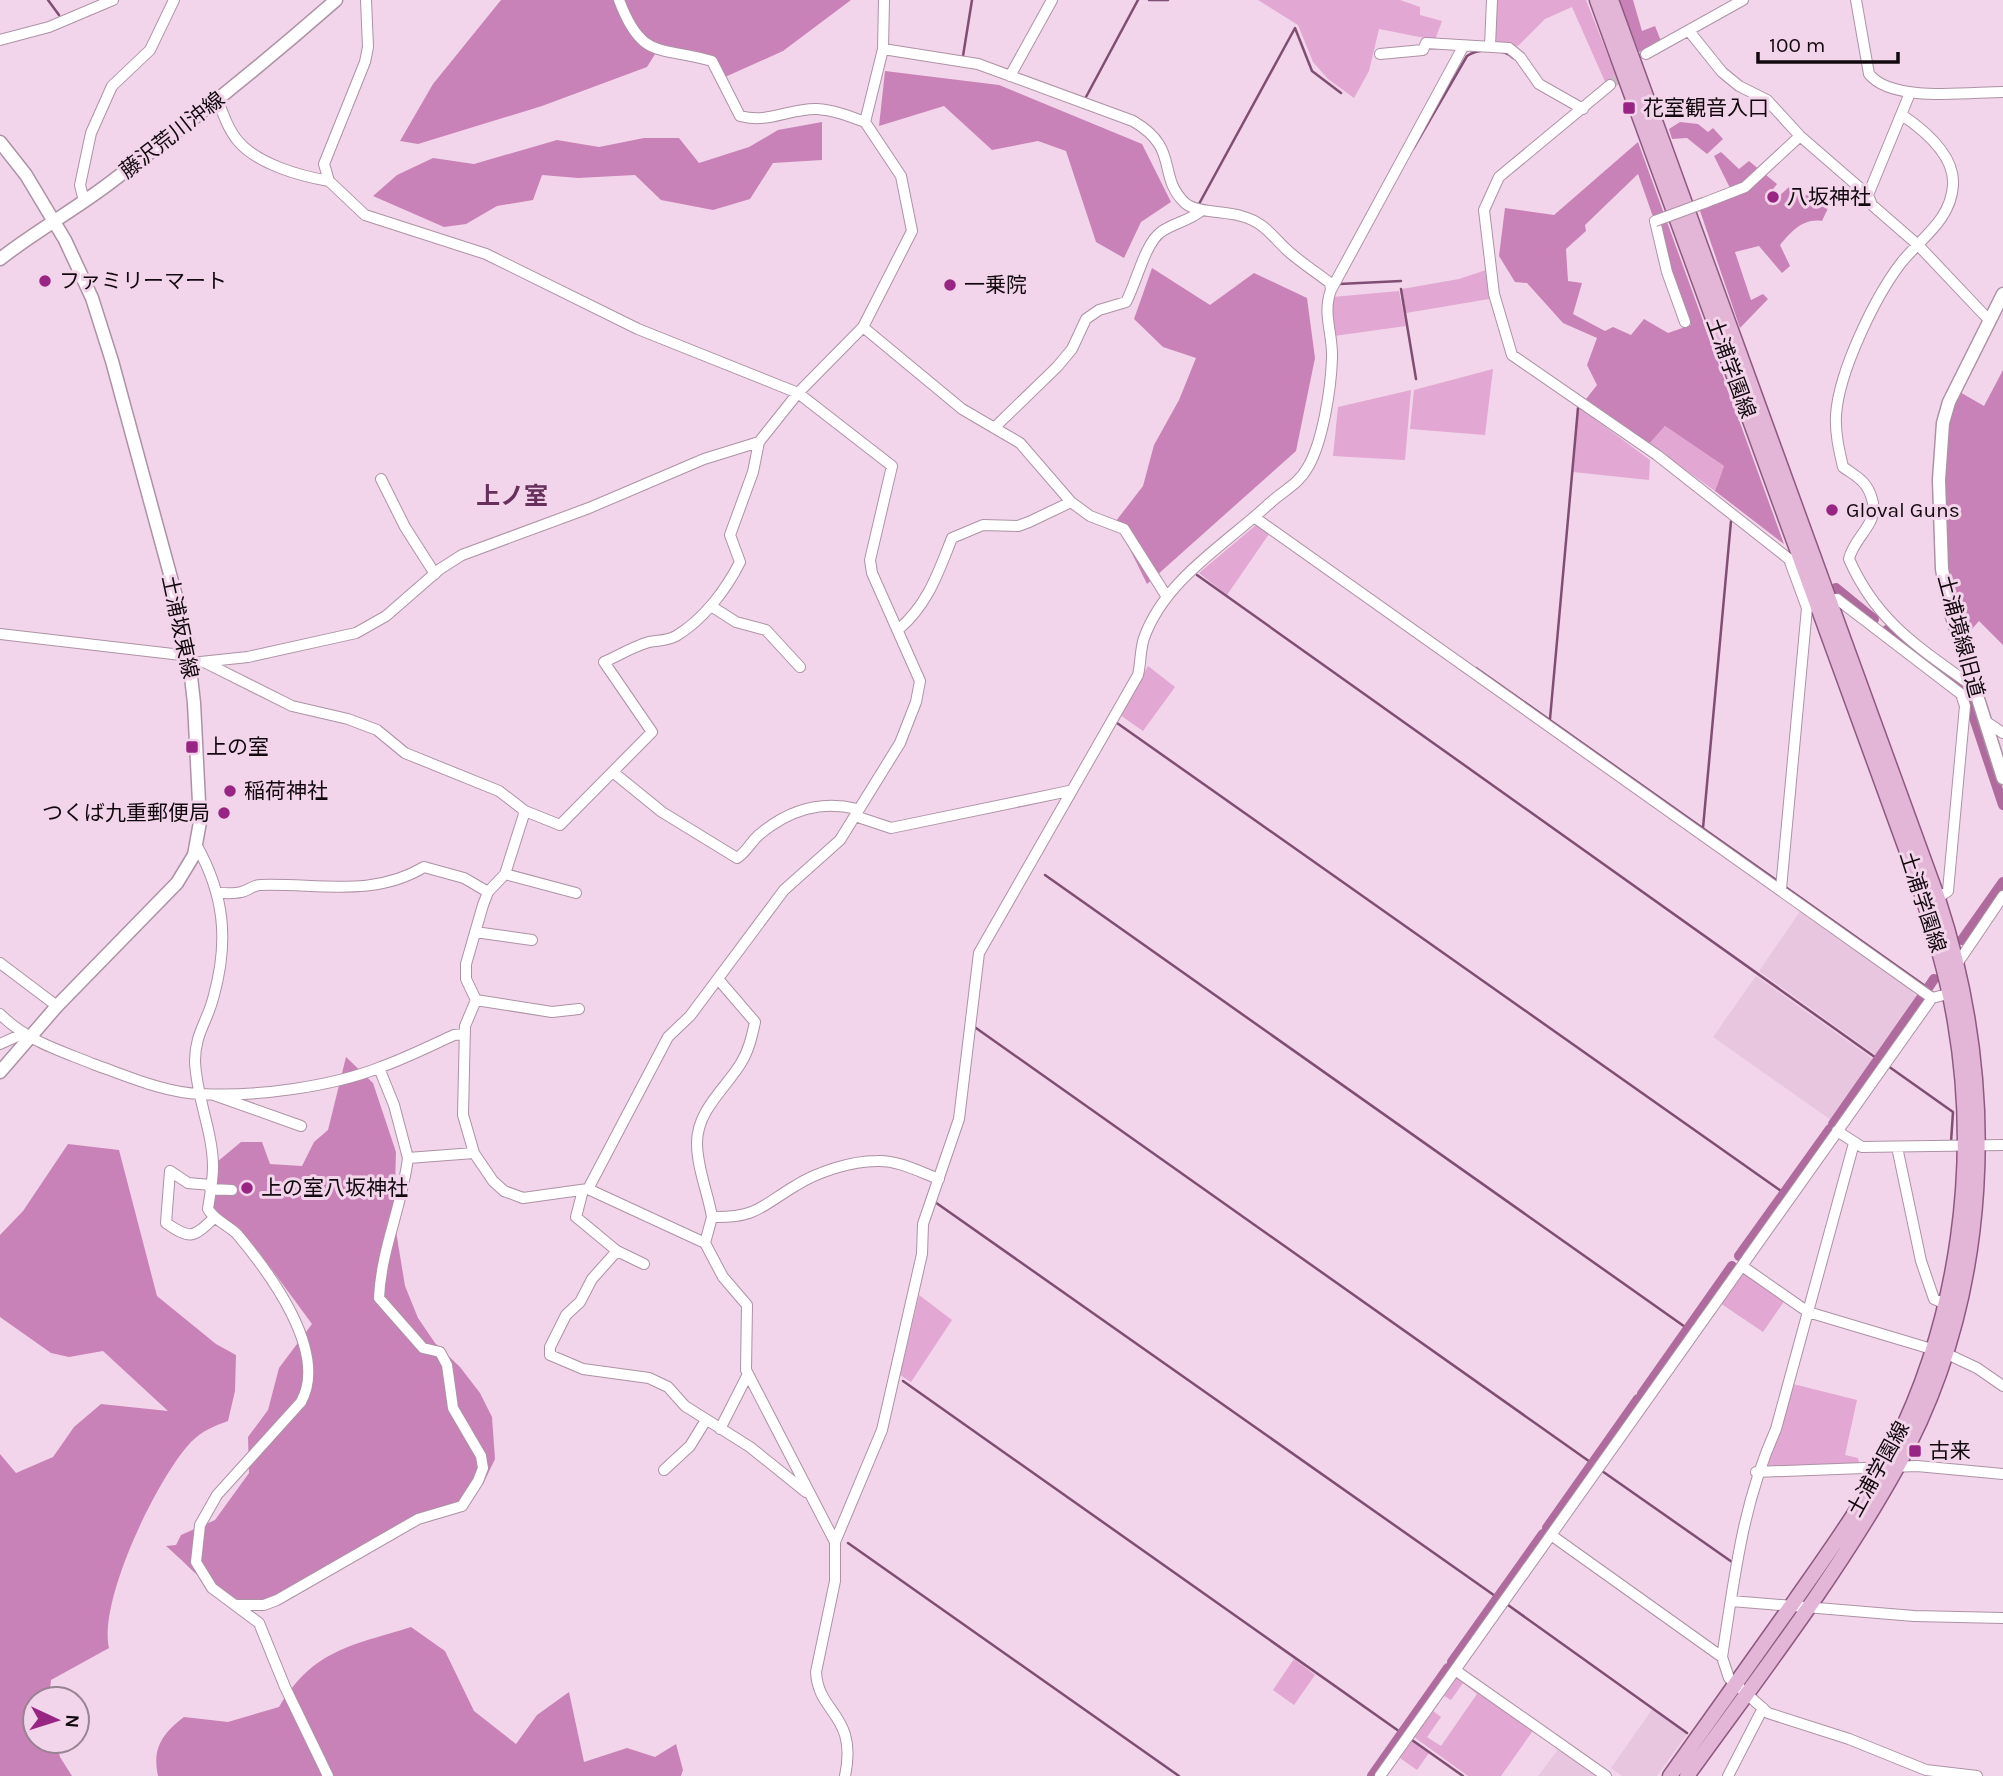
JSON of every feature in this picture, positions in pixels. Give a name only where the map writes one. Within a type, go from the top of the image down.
[{"type":"main road","name":"藤沢荒川沖線","points":[[0,259],[218,100],[336,0]]},
{"type":"main road","name":"土浦学園線","points":[[1597,0],[1648,122]]},
{"type":"main road","name":"土浦学園線","points":[[1611,0],[1648,122],[1817,603],[1957,964],[1956,991]]},
{"type":"main road","name":"土浦坂東線","points":[[0,142],[54,219],[92,298],[112,361],[190,659],[200,787],[197,846],[177,883],[25,1036],[0,1072]]},
{"type":"main road","name":"土浦境線旧道","points":[[2003,293],[1949,402],[1940,451],[1942,569],[1950,610],[2003,778]]},
{"type":"main road","name":"土浦学園線","points":[[1670,1776],[1807,1608],[1861,1529],[1897,1467],[1968,1265],[1974,1064],[1931,901]]},
{"type":"main road","name":"土浦学園線","points":[[1687,1776],[1791,1606],[1848,1524],[1882,1468],[1938,1351],[1972,1146]]},
{"type":"street","points":[[0,40],[49,27],[113,0]]},
{"type":"street","points":[[83,201],[80,186],[91,133],[116,80],[150,50],[174,0]]},
{"type":"street","points":[[366,0],[367,54],[324,164],[329,181],[365,215],[486,254],[638,329],[797,393],[892,466],[870,561],[872,573],[920,681],[916,702],[900,743],[840,840],[783,890],[690,1016],[668,1037],[586,1189],[576,1217],[617,1251],[644,1264]]},
{"type":"street","points":[[0,634],[206,663],[292,706],[348,719],[377,730],[405,752],[499,791],[525,811],[561,825],[614,773],[652,732],[604,662],[648,643],[665,641],[678,635],[711,606],[729,583],[740,562],[730,535],[753,471],[759,442],[797,393],[863,327],[912,231],[909,205],[901,176],[865,122],[837,112],[814,108],[776,118],[753,120],[740,116],[712,61],[656,51],[643,42],[619,0]]},
{"type":"street","points":[[865,122],[883,50],[884,0]]},
{"type":"street","points":[[1010,76],[1052,0]]},
{"type":"street","points":[[1490,46],[1492,0]]},
{"type":"street","points":[[1646,54],[1743,0]]},
{"type":"street","points":[[1856,0],[1870,74],[1876,82],[1910,93],[2003,92]]},
{"type":"street","points":[[1689,31],[1722,72],[1739,86],[1768,100],[1800,136],[1868,195],[1872,205],[1918,245],[1989,320]]},
{"type":"street","points":[[1380,54],[1423,50],[1426,43],[1508,48],[1520,57],[1539,84],[1583,109]]},
{"type":"street","points":[[845,1776],[848,1740],[839,1719],[817,1683],[816,1672],[835,1581],[835,1542],[882,1430],[922,1254],[923,1224],[960,1119],[979,953],[1069,791],[1138,675],[1144,640],[1155,614],[1195,566],[1297,484],[1318,445],[1332,357],[1325,305],[1464,47]]},
{"type":"street","points":[[883,50],[978,64],[1120,116],[1152,133],[1163,147],[1176,190],[1186,204],[1201,211],[1222,210],[1256,220],[1271,230],[1287,250],[1330,283],[1331,290]]},
{"type":"street","points":[[1610,85],[1499,177],[1484,210],[1494,294],[1512,355],[1801,558],[1817,603],[1781,885]]},
{"type":"street","points":[[1868,195],[1910,93]]},
{"type":"street","points":[[218,100],[240,144],[278,168],[304,177],[329,181]]},
{"type":"street","points":[[1902,115],[1926,131],[1952,170],[1953,187],[1940,223],[1900,264],[1875,307],[1853,355],[1836,413],[1843,467],[1867,484],[1875,508],[1874,517],[1849,559],[1861,586],[1885,620],[1975,688]]},
{"type":"street","points":[[1685,322],[1667,272],[1655,221],[1745,187],[1800,136]]},
{"type":"street","points":[[994,428],[1057,367],[1072,349],[1086,318],[1099,310],[1126,302],[1150,244],[1161,231],[1192,218],[1201,211]]},
{"type":"street","points":[[863,327],[962,409],[1020,443],[1071,502],[1090,516],[1124,529],[1167,597]]},
{"type":"street","points":[[206,663],[356,633],[386,616],[462,555],[589,508],[704,459],[759,442]]},
{"type":"street","points":[[381,479],[405,527],[435,574]]},
{"type":"street","points":[[899,629],[917,614],[929,595],[952,538],[983,525],[1018,526],[1071,502]]},
{"type":"street","points":[[1254,517],[1781,885],[1932,998]]},
{"type":"street","points":[[1817,603],[1837,599],[1961,694],[1965,706],[1948,891],[1931,901]]},
{"type":"street","points":[[711,606],[736,622],[766,630],[800,667]]},
{"type":"street","points":[[1877,630],[1885,620]]},
{"type":"street","points":[[1985,721],[2003,733]]},
{"type":"street","points":[[614,773],[662,812],[737,858],[758,836],[794,811],[823,804],[856,812],[891,828],[1069,791]]},
{"type":"street","points":[[525,811],[505,874],[488,892],[466,964],[466,979],[476,1000],[465,1034],[463,1115],[474,1153],[493,1181],[504,1191],[523,1198],[586,1189],[705,1242],[723,1277],[747,1305],[748,1374],[835,1542]]},
{"type":"street","points":[[197,846],[219,893],[221,945],[214,998],[196,1039],[195,1065],[206,1094],[213,1166],[208,1209],[232,1229],[258,1258],[304,1337],[310,1369],[308,1390],[301,1402],[227,1482],[200,1525],[196,1562],[212,1588],[259,1623],[285,1687],[328,1776]]},
{"type":"street","points":[[219,893],[242,892],[257,884],[350,888],[390,884],[408,878],[424,867],[464,878],[488,892]]},
{"type":"street","points":[[505,874],[576,893]]},
{"type":"street","points":[[1957,964],[2003,896]]},
{"type":"street","points":[[475,932],[532,940]]},
{"type":"street","points":[[0,962],[57,1006]]},
{"type":"street","points":[[705,1242],[712,1217],[699,1164],[697,1140],[710,1103],[741,1064],[749,1047],[755,1022],[718,979]]},
{"type":"street","points":[[1380,1776],[1932,998],[1956,991]]},
{"type":"street","points":[[476,1000],[552,1012],[579,1009]]},
{"type":"street","points":[[0,1014],[25,1036],[109,1070],[176,1091],[206,1094],[339,1080],[379,1068],[454,1035],[465,1034]]},
{"type":"street","points":[[0,1044],[25,1036]]},
{"type":"street","points":[[238,1605],[264,1605],[277,1600],[418,1519],[454,1511],[462,1506],[478,1481],[482,1468],[481,1456],[453,1408],[447,1366],[440,1352],[423,1348],[379,1298],[383,1258],[398,1213],[408,1158],[394,1105],[379,1068]]},
{"type":"street","points":[[206,1094],[301,1126]]},
{"type":"street","points":[[1837,1130],[1862,1147],[2003,1145]]},
{"type":"street","points":[[1854,1143],[1776,1429],[1756,1472],[1743,1519],[1722,1657],[1724,1669],[1768,1713],[1849,1739],[1926,1770],[1977,1776]]},
{"type":"street","points":[[1897,1147],[1921,1261],[1934,1299],[1945,1304]]},
{"type":"street","points":[[408,1158],[474,1153]]},
{"type":"street","points":[[712,1217],[738,1218],[759,1211],[818,1174],[878,1160],[939,1179]]},
{"type":"street","points":[[215,1217],[195,1235],[189,1236],[166,1223],[170,1171],[188,1183],[232,1190]]},
{"type":"street","points":[[617,1251],[592,1279],[580,1302],[566,1315],[550,1348],[550,1355],[583,1369],[649,1378],[668,1387],[685,1406],[750,1447],[811,1497]]},
{"type":"street","points":[[1742,1266],[1808,1312],[1938,1351],[1977,1368],[2003,1386]]},
{"type":"street","points":[[720,1429],[748,1374]]},
{"type":"street","points":[[664,1471],[690,1446],[706,1420]]},
{"type":"street","points":[[1756,1472],[1897,1467],[2003,1474]]},
{"type":"street","points":[[1551,1535],[1722,1657]]},
{"type":"street","points":[[1731,1601],[1807,1608],[2003,1618]]},
{"type":"street","points":[[1455,1670],[1606,1776]]},
{"type":"street","points":[[1728,1776],[1763,1708]]},
{"type":"shaded area","points":[[501,0],[851,0],[783,51],[725,77],[712,61],[657,51],[647,67],[542,106],[418,144],[400,141],[433,84]]},
{"type":"shaded area","points":[[1258,0],[1400,0],[1420,7],[1420,15],[1442,21],[1435,40],[1379,29],[1369,71],[1354,98],[1328,79],[1313,62],[1298,25]]},
{"type":"shaded area","points":[[1497,0],[1586,0],[1616,76],[1606,84],[1572,7],[1545,19],[1518,46],[1495,43]]},
{"type":"shaded area","points":[[1619,0],[1633,0],[1642,31],[1655,26],[1661,41],[1639,52]]},
{"type":"shaded area","points":[[885,71],[999,85],[1142,144],[1171,202],[1141,222],[1124,258],[1096,242],[1066,151],[1038,141],[992,150],[944,106],[879,126]]},
{"type":"shaded area","points":[[822,122],[822,160],[773,163],[750,199],[713,210],[661,200],[635,175],[578,178],[542,175],[533,200],[497,206],[466,224],[444,227],[373,196],[397,175],[433,158],[474,164],[557,140],[599,147],[644,138],[679,138],[699,163],[749,147],[778,130]]},
{"type":"shaded area","points":[[1680,122],[1698,124],[1708,132],[1713,128],[1723,139],[1707,154],[1687,138],[1672,139],[1669,129]]},
{"type":"shaded area","points":[[1638,142],[1784,544],[1715,491],[1724,466],[1665,426],[1649,444],[1586,399],[1597,385],[1587,365],[1597,338],[1563,323],[1527,283],[1515,282],[1499,256],[1505,208],[1554,215]],"holes":[[[1638,174],[1691,325],[1668,333],[1644,319],[1631,335],[1613,327],[1605,331],[1573,314],[1582,283],[1568,281],[1566,249],[1586,231],[1585,225]]]},
{"type":"shaded area","points":[[1721,152],[1739,169],[1749,161],[1777,184],[1765,200],[1769,205],[1789,187],[1799,196],[1808,195],[1818,206],[1836,191],[1822,221],[1803,224],[1780,245],[1790,266],[1782,273],[1759,246],[1735,252],[1751,300],[1763,294],[1768,299],[1740,328],[1699,208],[1733,194],[1714,156]]},
{"type":"shaded area","points":[[1152,268],[1210,305],[1254,273],[1307,298],[1315,358],[1296,451],[1147,584],[1116,521],[1143,486],[1154,445],[1179,400],[1196,358],[1163,347],[1134,319]]},
{"type":"shaded area","points":[[1486,270],[1489,299],[1406,313],[1402,289],[1459,279]]},
{"type":"shaded area","points":[[1399,291],[1406,326],[1334,336],[1330,318],[1332,297]]},
{"type":"shaded area","points":[[1493,369],[1485,435],[1410,429],[1414,390]]},
{"type":"shaded area","points":[[2003,370],[2003,645],[1979,621],[1964,638],[1946,547],[1943,482],[1945,450],[1958,391],[1984,406]]},
{"type":"shaded area","points":[[1411,390],[1405,460],[1333,456],[1338,407]]},
{"type":"shaded area","points":[[1577,406],[1650,460],[1649,480],[1573,472]]},
{"type":"shaded area","points":[[1665,426],[1724,466],[1715,491],[1649,444]]},
{"type":"shaded area","points":[[1256,525],[1269,534],[1227,595],[1199,573]]},
{"type":"shaded area","points":[[1148,666],[1175,687],[1143,731],[1120,715]]},
{"type":"shaded area","points":[[1801,910],[1906,985],[1917,997],[1877,1056],[1759,971]]},
{"type":"shaded area","points":[[1756,976],[1873,1059],[1831,1120],[1713,1037]]},
{"type":"shaded area","points":[[346,1057],[373,1083],[396,1152],[394,1219],[405,1286],[418,1318],[435,1343],[460,1367],[480,1393],[492,1417],[495,1459],[483,1484],[464,1500],[274,1598],[241,1600],[214,1588],[166,1546],[176,1545],[181,1535],[215,1520],[249,1473],[248,1437],[268,1410],[279,1368],[312,1324],[259,1252],[213,1210],[217,1162],[241,1142],[262,1142],[270,1164],[302,1166],[314,1142],[328,1130]]},
{"type":"shaded area","points":[[68,1144],[119,1150],[157,1296],[216,1344],[236,1355],[235,1391],[228,1421],[199,1435],[177,1459],[133,1541],[112,1601],[108,1627],[109,1648],[51,1680],[50,1685],[21,1685],[21,1755],[60,1755],[72,1776],[0,1776],[0,1454],[16,1473],[53,1457],[74,1427],[101,1404],[168,1411],[103,1351],[69,1357],[51,1353],[0,1317],[0,1235],[23,1211]]},
{"type":"shaded area","points":[[1743,1272],[1785,1300],[1763,1332],[1720,1303]]},
{"type":"shaded area","points":[[919,1295],[952,1320],[911,1382],[900,1375]]},
{"type":"shaded area","points":[[1793,1384],[1857,1400],[1845,1455],[1858,1458],[1859,1463],[1765,1467]]},
{"type":"shaded area","points":[[411,1627],[445,1651],[474,1711],[516,1744],[537,1715],[569,1692],[584,1762],[627,1748],[655,1757],[676,1744],[683,1770],[681,1776],[158,1776],[156,1757],[160,1742],[184,1717],[228,1722],[279,1707],[292,1688],[320,1661],[352,1645]]},
{"type":"shaded area","points":[[1294,1659],[1315,1675],[1294,1705],[1273,1690]]},
{"type":"shaded area","points":[[1459,1675],[1534,1729],[1501,1776],[1468,1776],[1414,1737],[1433,1711],[1441,1717],[1427,1737],[1441,1746],[1477,1694],[1463,1683],[1451,1700],[1444,1696]]},
{"type":"shaded area","points":[[1653,1708],[1687,1734],[1657,1776],[1622,1776],[1611,1768]]},
{"type":"shaded area","points":[[1412,1741],[1429,1753],[1417,1770],[1400,1758]]},
{"type":"shaded area","points":[[1559,1748],[1597,1776],[1538,1776]]},
{"type":"waterway","points":[[48,0],[59,15]]},
{"type":"waterway","points":[[963,56],[972,0]]},
{"type":"waterway","points":[[1086,97],[1138,0]]},
{"type":"waterway","points":[[1149,0],[1168,0]]},
{"type":"waterway","points":[[1199,204],[1295,28],[1312,71],[1341,93]]},
{"type":"waterway","points":[[1413,149],[1467,56],[1491,51],[1513,58]]},
{"type":"waterway","points":[[1339,284],[1401,281]]},
{"type":"waterway","points":[[1401,289],[1416,379]]},
{"type":"waterway","points":[[1550,719],[1578,408]]},
{"type":"waterway","points":[[1703,828],[1731,521]]},
{"type":"waterway","points":[[1197,575],[1879,1060]]},
{"type":"waterway","points":[[1836,588],[1874,619]]},
{"type":"waterway","points":[[1887,630],[1966,694],[2003,805]]},
{"type":"waterway","points":[[1476,668],[1779,882]]},
{"type":"waterway","points":[[1117,723],[1784,1193]]},
{"type":"waterway","points":[[1045,875],[1688,1329]]},
{"type":"waterway","points":[[1962,940],[2003,882]]},
{"type":"waterway","points":[[1784,886],[1928,988]]},
{"type":"waterway","points":[[1928,988],[1934,979]]},
{"type":"waterway","points":[[1833,1124],[1921,998]]},
{"type":"waterway","points":[[976,1028],[1593,1464]]},
{"type":"waterway","points":[[1888,1066],[1953,1112],[1951,1142]]},
{"type":"waterway","points":[[1739,1256],[1830,1129]]},
{"type":"waterway","points":[[935,1202],[1498,1598]]},
{"type":"waterway","points":[[1642,1394],[1732,1266]]},
{"type":"waterway","points":[[903,1381],[1403,1734]]},
{"type":"waterway","points":[[1547,1528],[1638,1399]]},
{"type":"waterway","points":[[1602,1471],[1732,1562]]},
{"type":"waterway","points":[[1452,1662],[1543,1534]]},
{"type":"waterway","points":[[848,1543],[1179,1776]]},
{"type":"waterway","points":[[1508,1605],[1687,1733]]},
{"type":"waterway","points":[[1372,1776],[1448,1668]]},
{"type":"waterway","points":[[1412,1740],[1463,1776]]},
{"type":"tunnel","points":[[1610,85],[1646,54]]},
{"type":"place","name":"花室観音入口","points":[[1629,108]]},
{"type":"place","name":"八坂神社","points":[[1773,197]]},
{"type":"place","name":"ファミリーマート","points":[[45,281]]},
{"type":"place","name":"一乗院","points":[[950,285]]},
{"type":"place","name":"Gloval Guns","points":[[1832,510]]},
{"type":"place","name":"上の室","points":[[192,747]]},
{"type":"place","name":"稲荷神社","points":[[230,791]]},
{"type":"place","name":"つくば九重郵便局","points":[[224,813]]},
{"type":"place","name":"上の室八坂神社","points":[[247,1188]]},
{"type":"place","name":"古来","points":[[1915,1451]]},
{"type":"district","name":"上ノ室","points":[[512,496]]}]
